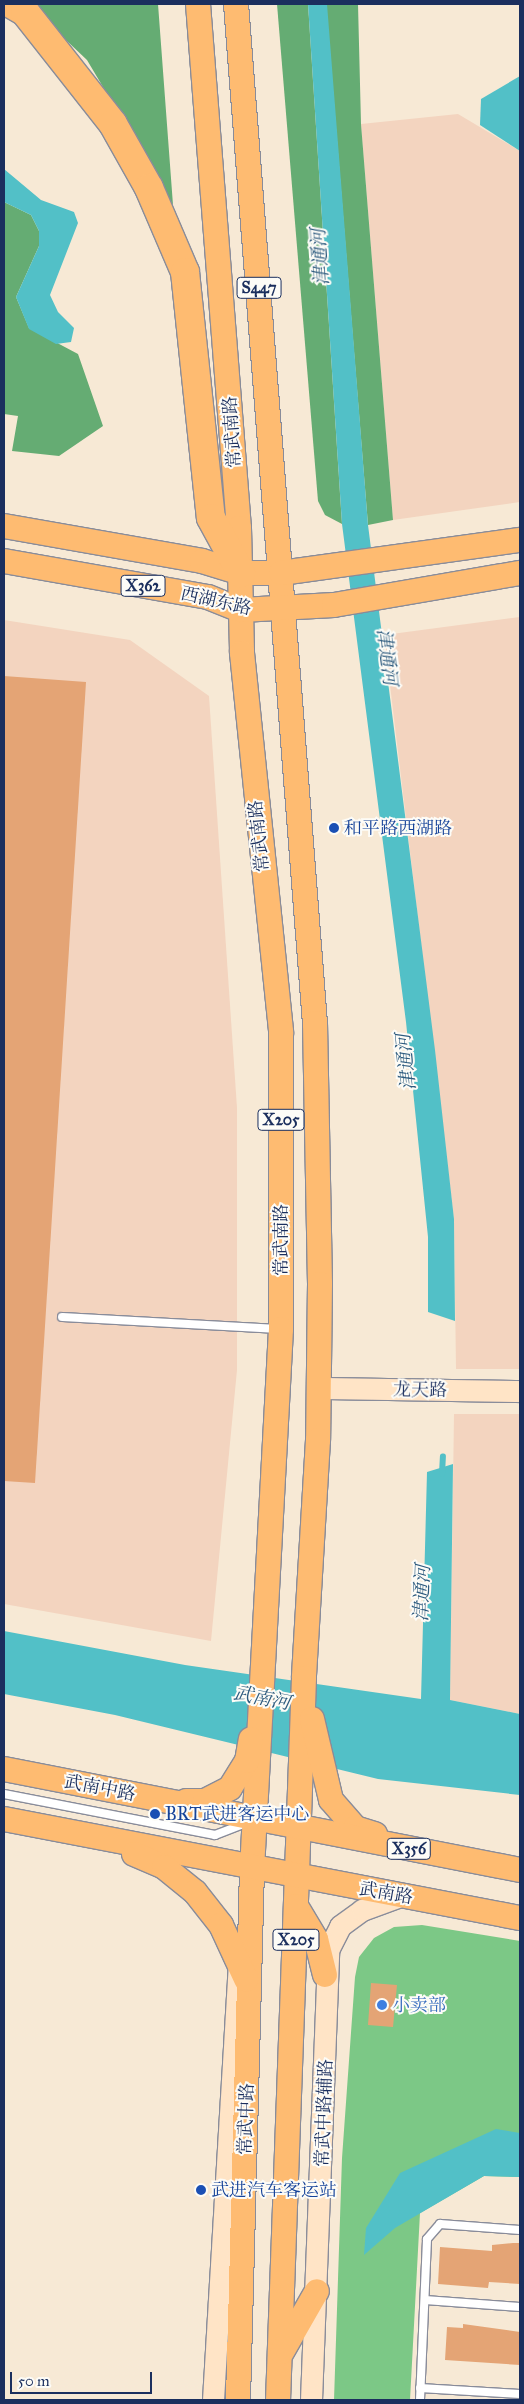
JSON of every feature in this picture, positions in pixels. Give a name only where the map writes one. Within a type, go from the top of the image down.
[{"type":"highway","points":[[11,4],[25,12],[113,124],[149,188],[185,272],[211,518],[241,573]]},
{"type":"main road","name":"常武南路","points":[[198,4],[241,573],[241,610],[281,1032],[281,1329],[263,1668],[253,1763]]},
{"type":"main road","name":"S447","points":[[236,4],[281,573]]},
{"type":"main road","name":"西湖东路","points":[[4,526],[202,561],[241,573]]},
{"type":"main road","name":"X362","points":[[241,573],[281,573],[327,568],[520,540]]},
{"type":"main road","name":"西湖东路","points":[[4,561],[208,597],[241,610],[281,611]]},
{"type":"main road","name":"X205","points":[[278,2400],[298,1827],[312,1775],[304,1678],[320,1388],[315,1023],[281,611],[281,573]]},
{"type":"main road","name":"X362","points":[[281,611],[334,605],[520,573]]},
{"type":"main road","name":"X205","points":[[252,1869],[256,1819],[253,1763]]},
{"type":"main road","points":[[169,1802],[205,1800],[230,1788],[253,1763]]},
{"type":"main road","name":"武南中路","points":[[4,1769],[256,1819]]},
{"type":"main road","points":[[312,1775],[355,1828],[430,1853]]},
{"type":"main road","points":[[4,1818],[252,1869]]},
{"type":"main road","name":"X356","points":[[256,1819],[520,1870]]},
{"type":"main road","points":[[92,1836],[164,1868],[195,1892],[239,1958],[251,1992]]},
{"type":"main road","name":"武南路","points":[[252,1869],[520,1918]]},
{"type":"main road","name":"常武中路","points":[[238,2400],[251,1992],[252,1869]]},
{"type":"main road","points":[[296,1906],[316,1939],[325,1975]]},
{"type":"main road","points":[[280,2356],[317,2291]]},
{"type":"street","name":"龙天路","points":[[320,1388],[520,1391]]},
{"type":"street","points":[[213,2400],[239,1958],[252,1869]]},
{"type":"street","name":"常武中路辅路","points":[[312,2400],[328,2018],[325,1975],[328,1950],[340,1926],[362,1910],[400,1896]]},
{"type":"lane","points":[[62,1317],[281,1329]]},
{"type":"lane","points":[[4,1794],[215,1835],[256,1819]]},
{"type":"lane","points":[[420,2400],[428,2239],[440,2224],[520,2230]]},
{"type":"lane","points":[[424,2300],[520,2307]]},
{"type":"lane","points":[[420,2388],[520,2394]]},
{"type":"shaded area","points":[[458,114],[520,151],[520,502],[393,520],[361,124]]},
{"type":"shaded area","points":[[520,617],[520,1369],[456,1369],[454,1219],[384,635]]},
{"type":"shaded area","points":[[4,620],[130,640],[209,696],[237,1108],[237,1370],[211,1641],[4,1604]]},
{"type":"shaded area","points":[[454,1414],[520,1414],[520,1714],[450,1700]]},
{"type":"green space","points":[[28,4],[158,4],[173,205],[87,60]]},
{"type":"green space","points":[[277,4],[308,4],[342,524],[325,515],[318,501]]},
{"type":"green space","points":[[326,4],[358,4],[361,124],[393,520],[368,525]]},
{"type":"green space","points":[[4,202],[31,215],[39,231],[39,246],[16,297],[29,328],[78,354],[103,426],[59,456],[12,451],[18,416],[4,414]]},
{"type":"green space","points":[[422,1925],[520,1941],[520,2177],[484,2176],[420,2213],[410,2400],[334,2400],[342,2158],[355,1977],[359,1957],[374,1938],[394,1927]]},
{"type":"water","points":[[308,4],[327,4],[368,525],[435,1050],[454,1219],[455,1321],[428,1312],[428,1237],[406,1022],[342,524]]},
{"type":"water","points":[[520,76],[520,151],[480,125],[481,99]]},
{"type":"water","points":[[4,169],[41,200],[74,212],[78,223],[50,295],[58,312],[74,328],[71,342],[56,344],[29,329],[16,297],[39,246],[39,231],[31,215],[4,202]]},
{"type":"water","name":"武南河","points":[[453,1464],[450,1700],[520,1714],[520,1795],[378,1779],[115,1715],[4,1694],[4,1631],[185,1665],[421,1699],[427,1472]]},
{"type":"water","points":[[496,2129],[520,2133],[520,2177],[484,2176],[395,2228],[364,2255],[366,2228],[400,2173]]},
{"type":"building","points":[[4,676],[86,682],[35,1483],[4,1481]]},
{"type":"building","name":"小卖部","points":[[371,1983],[397,1985],[393,2027],[368,2025]]},
{"type":"building","points":[[520,2243],[520,2284],[489,2282],[488,2288],[438,2284],[440,2247],[492,2251],[492,2245]]},
{"type":"building","points":[[463,2324],[520,2332],[520,2365],[445,2360],[447,2327],[463,2328]]},
{"type":"waterway","name":"津通河","points":[[442,1474],[443,1457]]},
{"type":"place","name":"和平路西湖路","points":[[334,828]]},
{"type":"place","name":"BRT武进客运中心","points":[[155,1814]]},
{"type":"place","name":"小卖部","points":[[382,2005]]},
{"type":"place","name":"武进汽车客运站","points":[[201,2190]]}]
